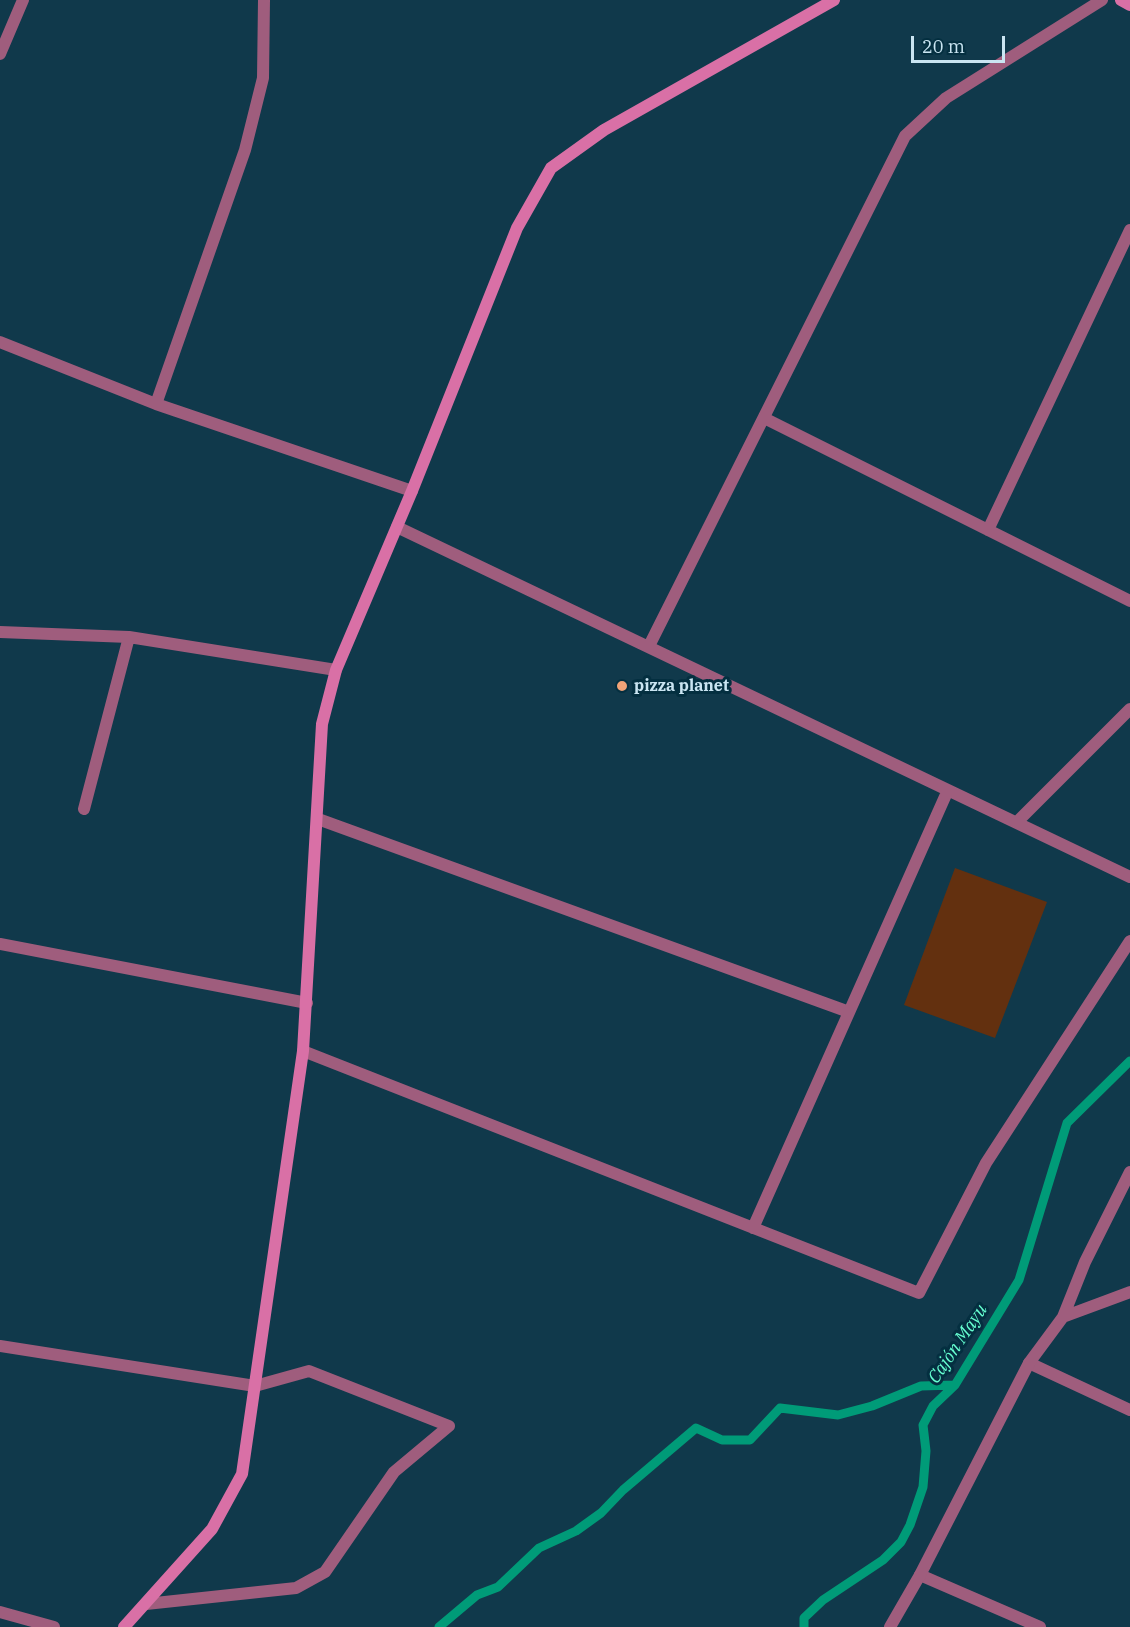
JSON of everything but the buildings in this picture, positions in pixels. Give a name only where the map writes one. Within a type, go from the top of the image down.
[{"type":"street","points":[[0,54],[23,0]]},
{"type":"street","points":[[156,404],[244,150],[263,78],[264,0]]},
{"type":"street","points":[[124,1627],[212,1529],[231,1499],[242,1474],[303,1051],[322,724],[336,670],[412,491],[517,228],[551,168],[604,130],[834,0]]},
{"type":"street","points":[[650,646],[905,136],[946,98],[1102,0]]},
{"type":"street","points":[[1120,0],[1130,5]]},
{"type":"street","points":[[988,530],[1130,230]]},
{"type":"street","points":[[0,342],[156,404],[412,491]]},
{"type":"street","points":[[764,418],[1130,601]]},
{"type":"street","points":[[397,526],[1130,878]]},
{"type":"street","points":[[0,632],[129,637],[336,670]]},
{"type":"street","points":[[84,809],[129,637]]},
{"type":"street","points":[[1017,822],[1130,709]]},
{"type":"street","points":[[753,1228],[948,790]]},
{"type":"street","points":[[318,819],[849,1012]]},
{"type":"street","points":[[303,1051],[919,1293],[986,1163],[1130,941]]},
{"type":"street","points":[[0,944],[307,1003]]},
{"type":"street","points":[[890,1627],[920,1575],[1029,1363],[1063,1317],[1085,1262],[1130,1172]]},
{"type":"street","points":[[1063,1317],[1130,1292]]},
{"type":"street","points":[[0,1346],[255,1386],[309,1371],[449,1426],[394,1472],[325,1572],[296,1588],[146,1604]]},
{"type":"street","points":[[1029,1363],[1130,1410]]},
{"type":"street","points":[[920,1575],[1041,1627]]},
{"type":"street","points":[[0,1612],[54,1627]]},
{"type":"shaded area","points":[[955,868],[1047,902],[995,1038],[904,1005]]},
{"type":"waterway","name":"Cajón Mayu","points":[[804,1627],[804,1618],[823,1600],[883,1560],[901,1542],[910,1525],[923,1487],[926,1451],[923,1425],[933,1406],[955,1385],[1019,1280],[1067,1123],[1130,1061]]},
{"type":"waterway","points":[[439,1627],[477,1595],[498,1587],[539,1548],[576,1531],[601,1513],[623,1490],[696,1428],[722,1440],[750,1440],[780,1408],[838,1415],[872,1406],[921,1386],[955,1385]]},
{"type":"place","name":"pizza planet","points":[[622,686]]}]
